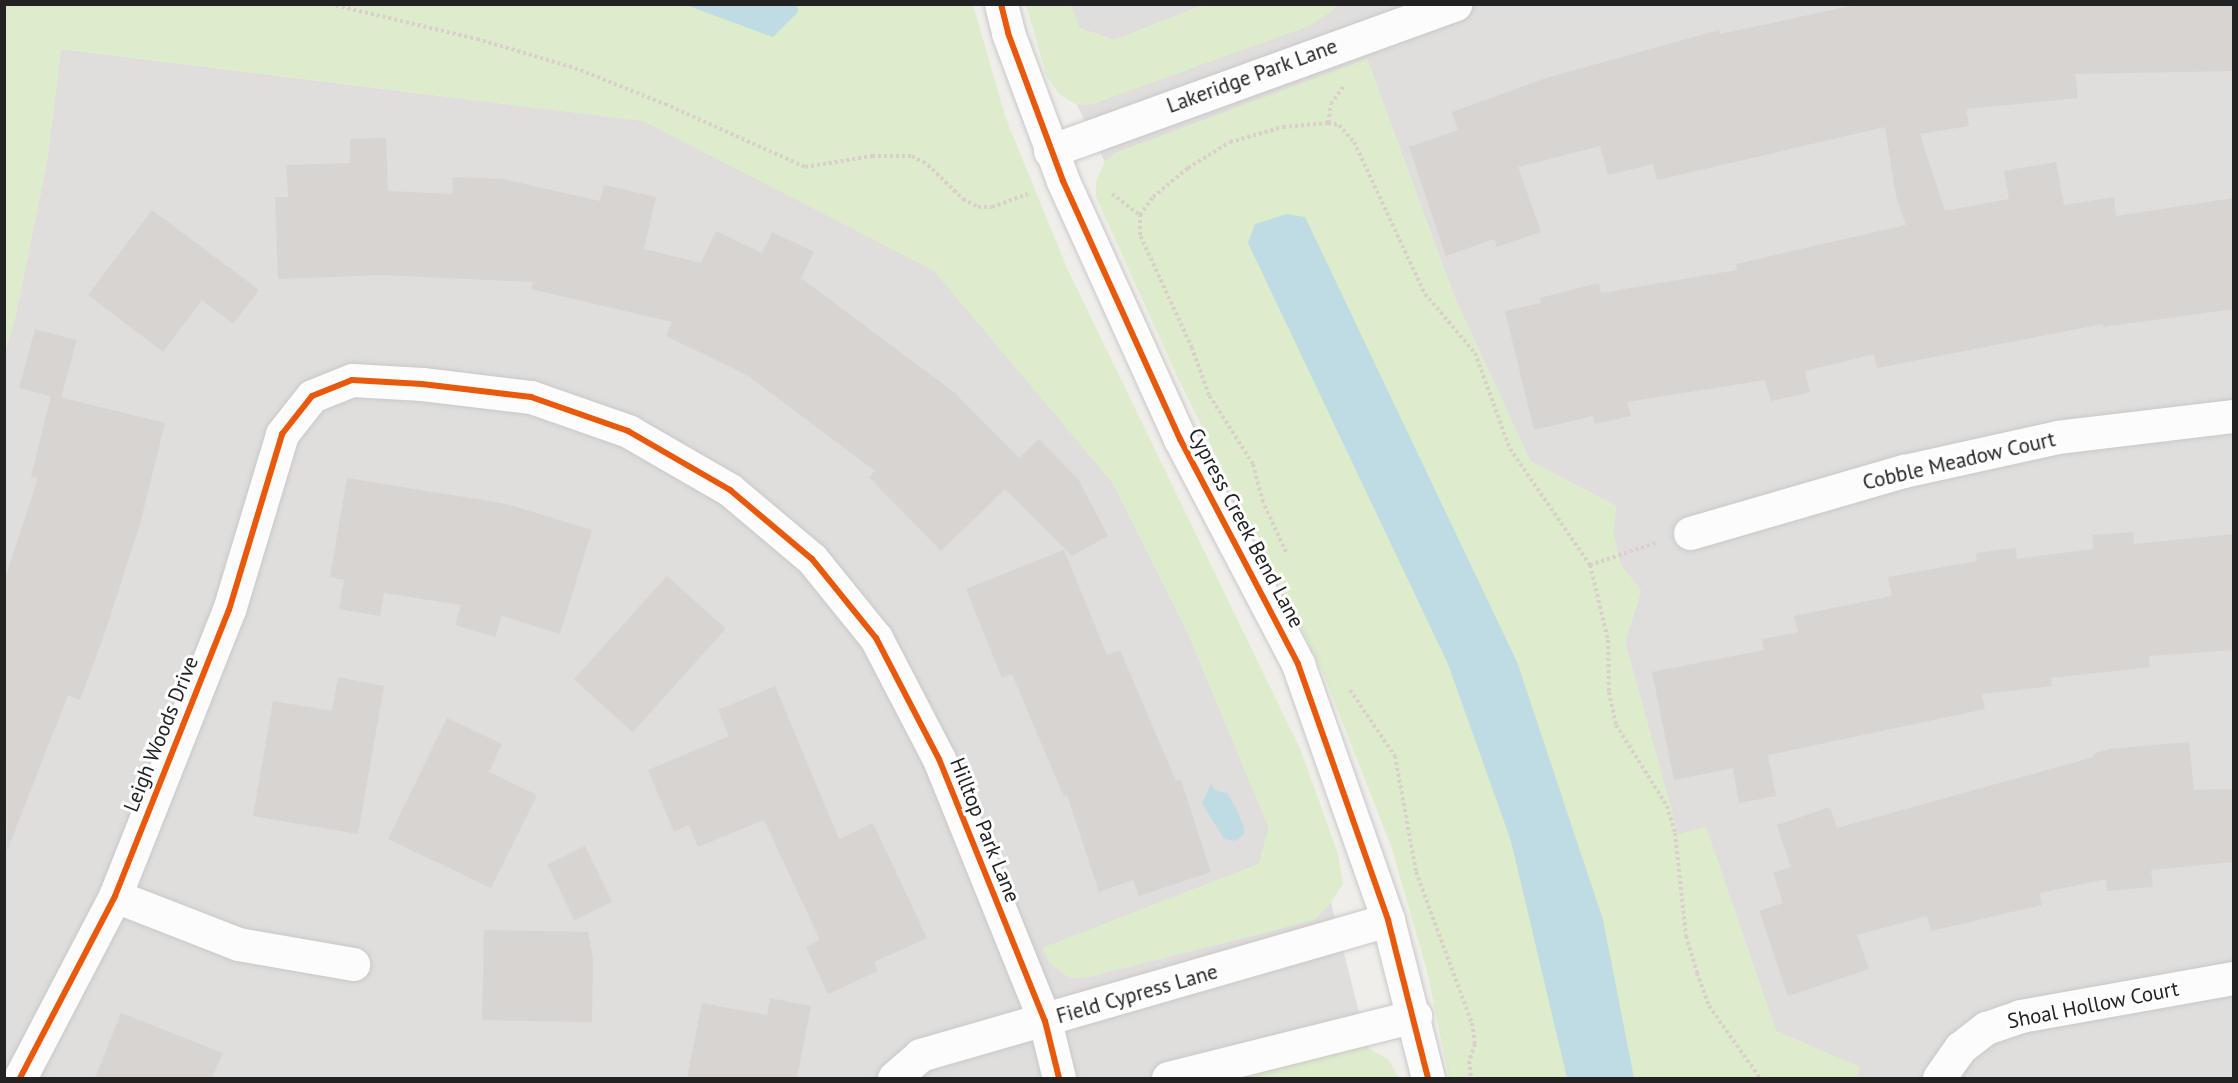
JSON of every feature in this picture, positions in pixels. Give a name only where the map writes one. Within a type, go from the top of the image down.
[{"type":"street","name":"Cypress Creek Bend Lane","points":[[1001,4],[1050,151],[1063,181],[1180,439],[1298,664],[1388,920],[1415,1016],[1428,1078]]},
{"type":"street","name":"Lakeridge Park Lane","points":[[1050,151],[1393,14],[1455,4]]},
{"type":"street","name":"Hilltop Park Lane","points":[[312,396],[352,380],[422,384],[531,397],[628,431],[730,489],[803,551],[876,638],[923,729],[1045,1021],[1059,1078]]},
{"type":"street","name":"Leigh Woods Drive","points":[[20,1078],[114,896],[228,610],[282,434],[312,396]]},
{"type":"street","name":"Cobble Meadow Court","points":[[1690,533],[1904,471],[2057,437],[2234,417]]},
{"type":"street","points":[[114,896],[238,944],[353,964]]},
{"type":"street","name":"Field Cypress Lane","points":[[894,1078],[920,1055],[1045,1021],[1388,920]]},
{"type":"street","name":"Shoal Hollow Court","points":[[1939,1078],[1960,1048],[1986,1028],[2031,1014],[2234,978]]},
{"type":"street","points":[[1168,1078],[1415,1016]]},
{"type":"path","points":[[330,4],[477,39],[575,68],[665,104],[805,167],[872,156],[912,156],[928,165],[963,199],[985,207],[1063,181]]},
{"type":"path","points":[[1288,557],[1266,510],[1253,464],[1209,395],[1192,348],[1140,235],[1140,215],[1153,197],[1188,168],[1230,142],[1283,127],[1340,125],[1359,152],[1425,294],[1475,352],[1510,449],[1590,566],[1608,640],[1609,692],[1616,725],[1667,806],[1676,833],[1686,936],[1697,973],[1708,1006],[1760,1078]]},
{"type":"path","points":[[1090,136],[1110,192],[1140,215]]},
{"type":"path","points":[[1590,566],[1690,533]]},
{"type":"path","points":[[1346,680],[1369,722],[1395,756],[1416,872],[1472,1023],[1475,1044],[1469,1061],[1471,1078]]},
{"type":"shaded area","points":[[1071,5],[1204,5],[1114,40],[1079,28]]},
{"type":"shaded area","points":[[1336,5],[2233,5],[2233,1078],[1857,1078],[1859,1067],[1776,1031],[1706,828],[1678,835],[1625,642],[1641,591],[1620,564],[1613,532],[1616,506],[1530,461],[1454,296],[1367,59],[1116,153],[1105,162],[1077,105],[1093,104],[1332,11]]},
{"type":"shaded area","points":[[61,49],[644,121],[934,270],[1113,483],[1188,633],[1269,828],[1259,864],[1043,948],[1050,963],[1070,978],[1083,978],[1314,920],[1331,902],[1368,1048],[1342,1047],[1224,1078],[5,1078],[5,352],[16,314],[47,161]]},
{"type":"green space","points":[[5,5],[973,5],[1006,119],[1067,268],[1301,751],[1338,854],[1343,884],[1331,902],[1314,920],[1083,978],[1070,978],[1050,963],[1042,948],[1259,864],[1269,828],[1188,633],[1113,483],[934,271],[644,121],[61,49],[47,161],[16,314],[5,352]]},
{"type":"green space","points":[[1026,5],[1071,5],[1079,28],[1114,40],[1204,5],[1336,5],[1332,11],[1309,26],[1093,104],[1077,105],[1059,94],[1047,77]]},
{"type":"green space","points":[[1367,59],[1454,296],[1530,461],[1616,506],[1613,532],[1620,564],[1641,591],[1625,642],[1678,834],[1706,827],[1776,1031],[1859,1067],[1857,1078],[1449,1078],[1427,971],[1391,846],[1323,673],[1176,374],[1096,197],[1096,181],[1105,162],[1116,153]]},
{"type":"green space","points":[[1342,1047],[1368,1048],[1388,1059],[1399,1078],[1224,1078]]},
{"type":"water","points":[[686,5],[797,5],[798,12],[773,37]]},
{"type":"water","points":[[1287,214],[1305,217],[1517,662],[1603,920],[1634,1078],[1567,1078],[1511,841],[1448,664],[1248,243],[1255,224]]},
{"type":"water","points":[[1211,784],[1216,791],[1227,793],[1235,806],[1244,827],[1244,834],[1236,841],[1224,839],[1202,803]]},
{"type":"building","points":[[1860,4],[2234,4],[2234,71],[2075,74],[2078,98],[1966,109],[1969,126],[1920,134],[1945,211],[2009,199],[2004,171],[2056,162],[2064,205],[2114,197],[2116,216],[2234,198],[2234,309],[2103,327],[2103,324],[1877,368],[1874,354],[1805,371],[1810,392],[1771,401],[1765,380],[1627,402],[1631,416],[1595,424],[1593,416],[1534,430],[1505,311],[1541,303],[1540,298],[1599,283],[1601,293],[1737,270],[1736,264],[1906,225],[1896,196],[1885,127],[1657,180],[1653,164],[1608,175],[1600,146],[1518,167],[1541,232],[1497,247],[1494,239],[1446,256],[1409,147],[1458,130],[1452,112],[1546,78],[1719,30],[1720,34]]},
{"type":"building","points":[[386,138],[388,191],[452,194],[453,177],[503,179],[600,201],[604,185],[656,197],[644,249],[701,263],[716,231],[762,253],[772,232],[814,252],[801,278],[955,393],[1019,458],[1039,439],[1078,479],[1108,536],[1072,556],[1005,489],[941,551],[869,477],[875,471],[747,375],[666,336],[672,322],[531,289],[533,282],[381,275],[278,279],[275,197],[288,197],[286,165],[350,163],[350,139]]},
{"type":"building","points":[[152,210],[259,290],[233,324],[202,300],[163,352],[88,295]]},
{"type":"building","points":[[35,329],[77,340],[61,399],[19,388]]},
{"type":"building","points":[[51,395],[165,423],[139,528],[103,638],[80,700],[68,695],[7,851],[4,582],[38,478],[31,477]]},
{"type":"building","points":[[347,478],[507,504],[592,530],[560,634],[502,616],[495,637],[455,625],[461,605],[384,593],[380,616],[339,609],[344,580],[330,577]]},
{"type":"building","points":[[2133,532],[2134,544],[2234,534],[2234,650],[2149,656],[2150,667],[2051,678],[2052,686],[1982,694],[1985,709],[1768,755],[1776,796],[1739,803],[1733,768],[1674,780],[1652,672],[1764,650],[1762,639],[1798,632],[1794,616],[1892,596],[1888,577],[1977,561],[1976,553],[2016,548],[2017,559],[2093,549],[2092,535]]},
{"type":"building","points":[[1064,550],[1107,655],[1120,650],[1176,781],[1181,780],[1211,872],[1139,896],[1133,880],[1099,892],[1067,795],[1064,797],[1012,674],[1002,678],[966,589]]},
{"type":"building","points":[[667,576],[726,629],[633,732],[574,679]]},
{"type":"building","points":[[338,677],[384,686],[358,834],[253,816],[273,701],[332,711]]},
{"type":"building","points":[[775,686],[839,839],[873,823],[927,938],[874,962],[878,971],[828,994],[806,947],[820,940],[764,820],[698,847],[689,825],[674,832],[648,770],[729,736],[718,710]]},
{"type":"building","points":[[447,718],[502,744],[489,772],[537,795],[491,888],[388,839]]},
{"type":"building","points":[[2189,742],[2194,790],[2234,789],[2234,862],[2151,870],[2153,887],[2107,891],[2106,879],[2040,893],[2042,905],[1931,931],[1927,916],[1857,935],[1869,969],[1788,996],[1759,911],[1783,903],[1773,873],[1791,867],[1777,825],[1830,807],[1837,828],[2094,757],[2093,754],[2110,749]]},
{"type":"building","points":[[585,846],[612,902],[574,920],[547,864]]},
{"type":"building","points":[[484,930],[588,932],[593,958],[592,1022],[482,1020]]},
{"type":"building","points":[[770,998],[811,1006],[797,1078],[687,1078],[702,1003],[767,1015]]},
{"type":"building","points":[[121,1013],[223,1053],[212,1078],[95,1078]]},
{"type":"cycle path","points":[[1001,4],[1008,33],[1063,181],[1180,439],[1298,664],[1388,920],[1428,1078]]},
{"type":"cycle path","points":[[20,1078],[115,896],[229,610],[282,434],[312,396],[352,380],[422,384],[531,397],[628,431],[730,490],[812,559],[876,638],[939,759],[1045,1021],[1059,1078]]}]
